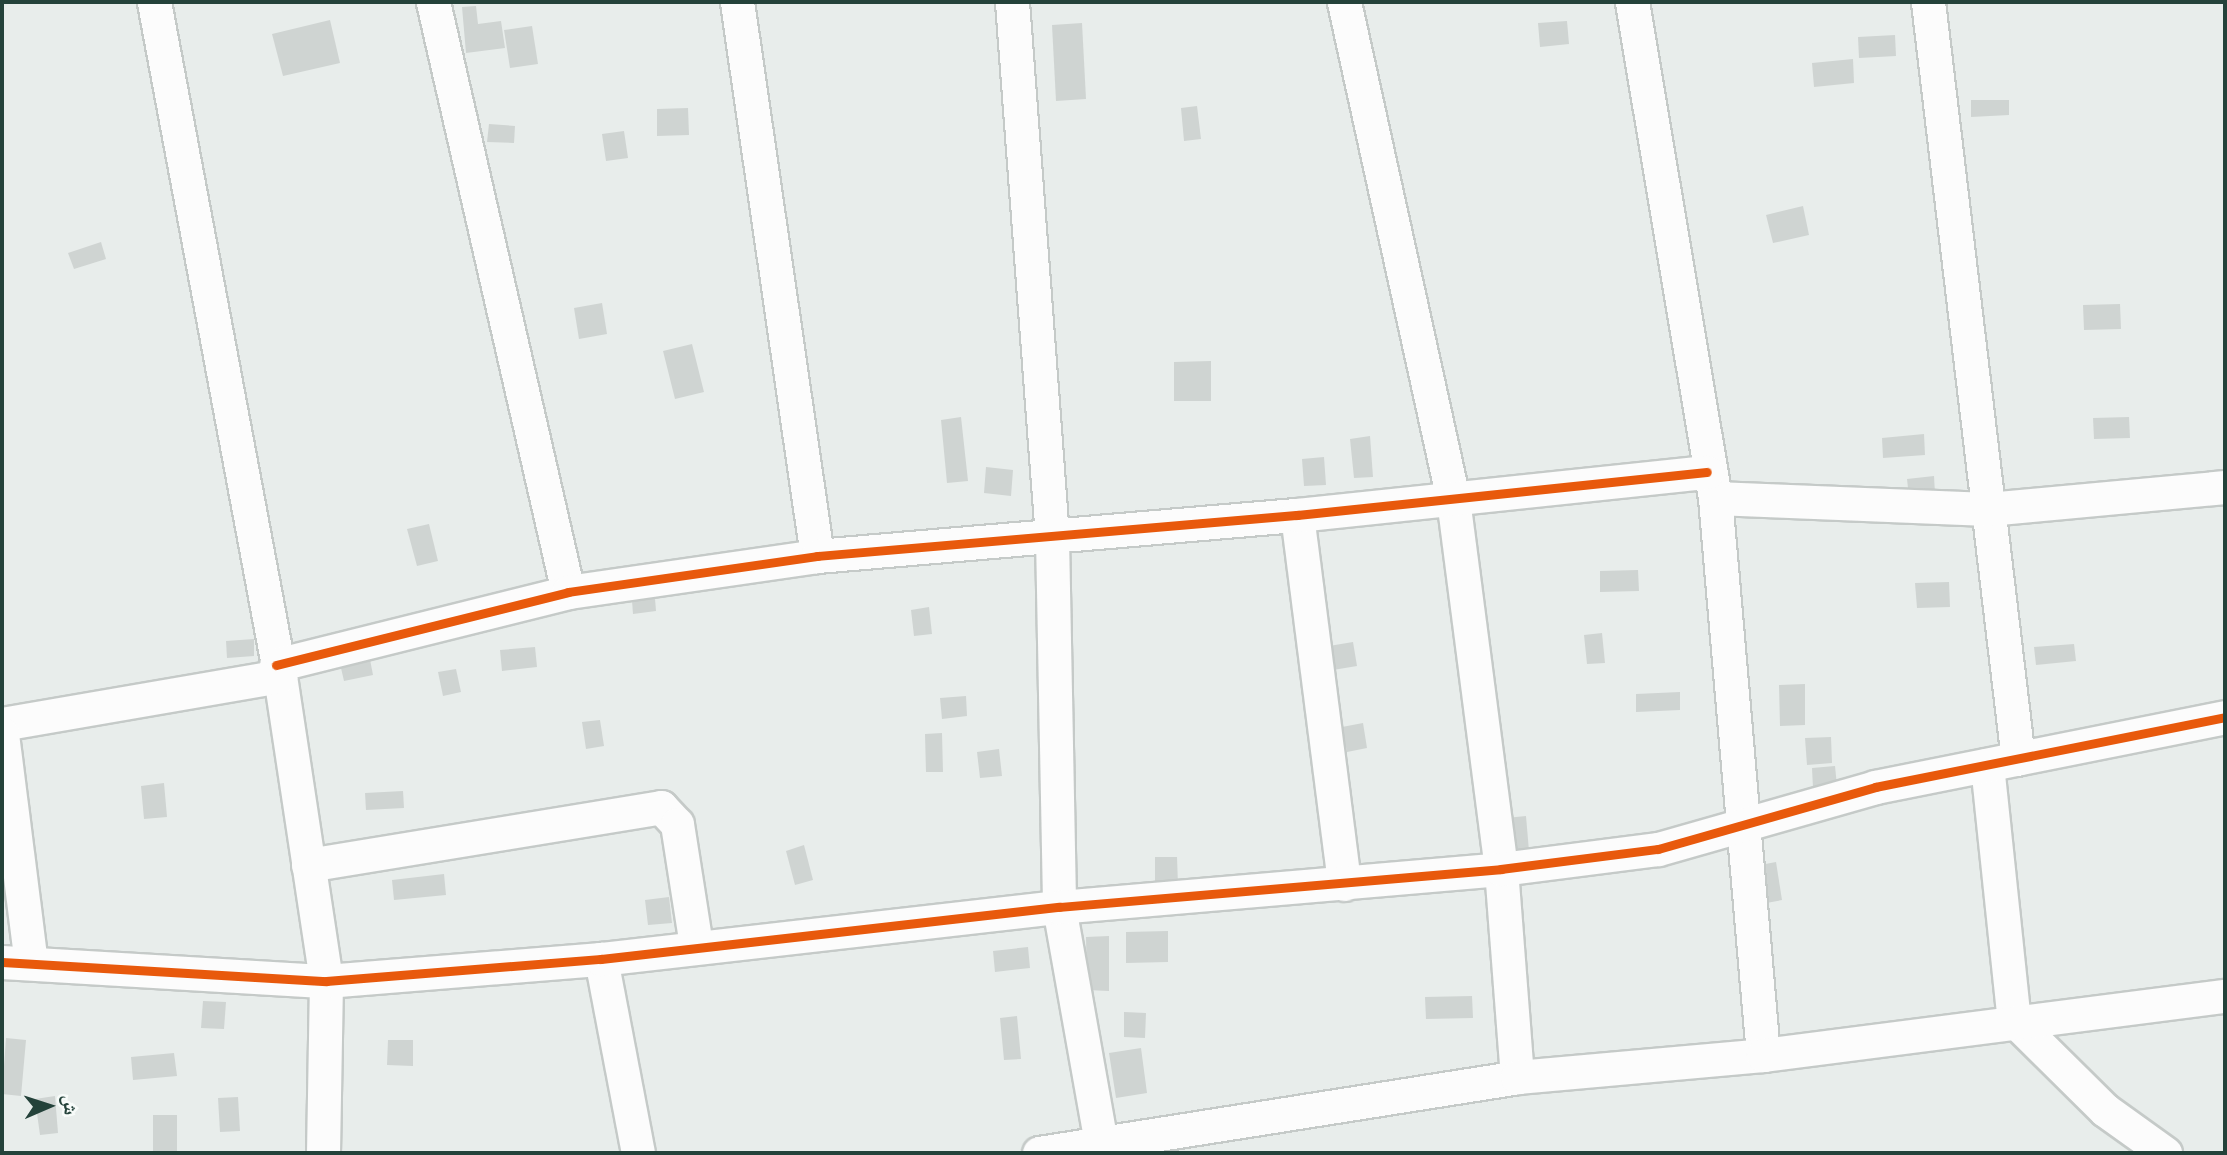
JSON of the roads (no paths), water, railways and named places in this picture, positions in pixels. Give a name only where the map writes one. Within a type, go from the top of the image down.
[{"type":"street","points":[[154,2],[278,671],[326,981],[323,1153]]},
{"type":"street","points":[[433,2],[568,592]]},
{"type":"street","points":[[737,2],[817,556]]},
{"type":"street","points":[[1012,2],[1052,537],[1059,907],[1101,1143]]},
{"type":"street","points":[[1344,2],[1453,499],[1501,869],[1517,1077]]},
{"type":"street","points":[[1632,2],[1711,485],[1763,1055]]},
{"type":"street","points":[[1928,2],[1988,509],[2014,1020],[2105,1110],[2165,1153]]},
{"type":"street","points":[[2,724],[278,671],[568,592],[817,556],[1453,499],[1711,485],[1988,509],[2225,487]]},
{"type":"street","points":[[1297,515],[1344,884]]},
{"type":"street","points":[[2,734],[16,962],[326,981],[601,959],[696,946],[1059,907],[1501,869],[1658,849],[1743,822],[1875,787],[2225,717]]},
{"type":"street","points":[[308,865],[661,807],[677,824],[696,946]]},
{"type":"street","points":[[601,959],[638,1153]]},
{"type":"street","points":[[1039,1153],[1517,1077],[1763,1055],[2014,1020],[2225,996]]}]
